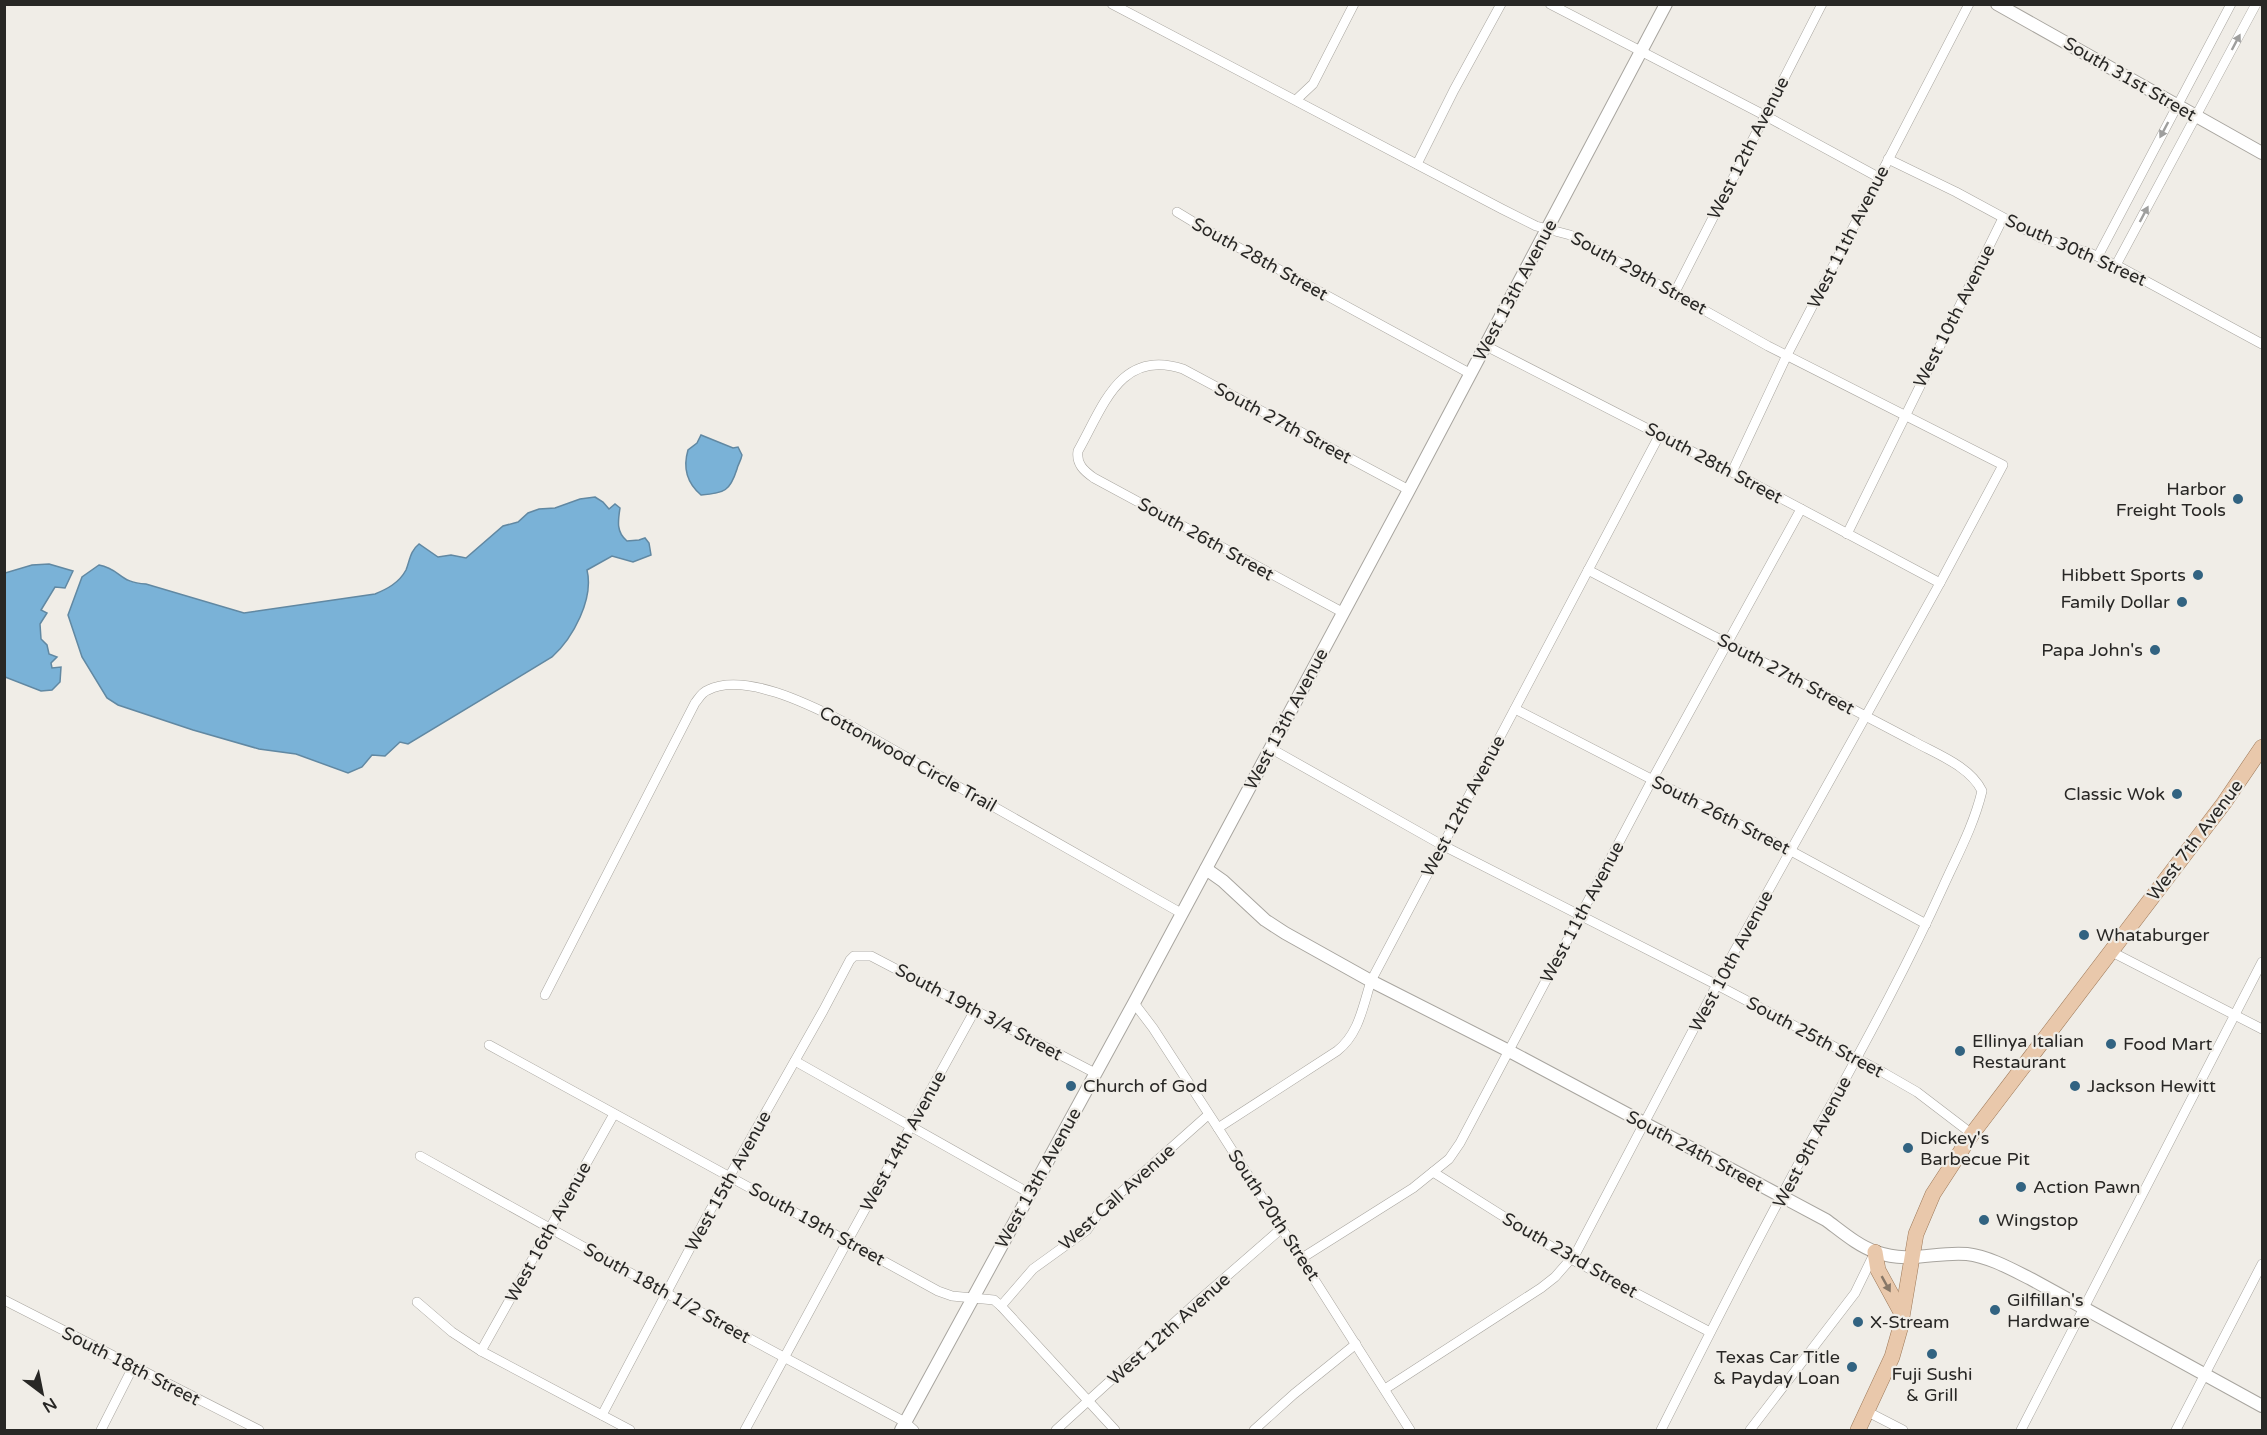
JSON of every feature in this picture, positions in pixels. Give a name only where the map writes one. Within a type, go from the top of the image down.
[{"type":"main road","name":"West 7th Avenue","points":[[1858,1431],[1892,1357],[1916,1234],[1933,1194],[1972,1134],[2224,803],[2262,747]]},
{"type":"main road","points":[[1875,1252],[1878,1270],[1902,1314]]},
{"type":"street","name":"South 29th Street","points":[[1112,4],[1502,209],[1536,226],[1570,235],[1787,355],[2003,465]]},
{"type":"street","points":[[1296,100],[1313,84],[1354,4]]},
{"type":"street","points":[[1417,164],[1501,4]]},
{"type":"street","points":[[1550,4],[1878,177]]},
{"type":"street","name":"West 13th Avenue","points":[[907,1428],[972,1297],[1206,869],[1666,4]]},
{"type":"street","name":"West 12th Avenue","points":[[1675,292],[1822,4]]},
{"type":"street","name":"West 11th Avenue","points":[[1732,472],[1787,355],[1969,4]]},
{"type":"street","name":"South 31st Street","points":[[1997,4],[2262,153]]},
{"type":"street","points":[[2098,256],[2231,4]]},
{"type":"street","points":[[2116,265],[2256,4]]},
{"type":"street","name":"South 30th Street","points":[[1888,159],[2042,238],[2098,256],[2261,339]]},
{"type":"street","name":"South 28th Street","points":[[1177,212],[1471,374]]},
{"type":"street","name":"West 10th Avenue","points":[[1847,534],[2003,218]]},
{"type":"street","name":"South 28th Street","points":[[1486,346],[1660,434],[1940,583]]},
{"type":"street","name":"South 27th Street","points":[[1077,457],[1078,451],[1117,382],[1138,368],[1154,364],[1170,365],[1183,369],[1409,490]]},
{"type":"street","name":"West 12th Avenue","points":[[1218,1128],[1347,1043],[1355,1031],[1371,981],[1660,434]]},
{"type":"street","name":"South 26th Street","points":[[1077,457],[1080,465],[1094,478],[1342,612]]},
{"type":"street","name":"West 10th Avenue","points":[[1385,1389],[1541,1288],[1555,1277],[1571,1259],[1717,985],[2003,465]]},
{"type":"street","name":"West 11th Avenue","points":[[1302,1258],[1413,1188],[1449,1159],[1460,1143],[1653,780],[1801,509]]},
{"type":"street","name":"South 27th Street","points":[[1588,570],[1965,771],[1979,785]]},
{"type":"street","name":"Cottonwood Circle Trail","points":[[545,995],[695,703],[709,689],[724,685],[742,684],[821,710],[1181,913]]},
{"type":"street","name":"South 26th Street","points":[[1515,709],[1791,851],[1926,924]]},
{"type":"street","name":"South 25th Street","points":[[1270,748],[1442,845],[1857,1058],[1917,1092],[1972,1134]]},
{"type":"street","name":"West 9th Avenue","points":[[1661,1431],[1710,1332],[1926,924],[1977,812],[1982,791],[1979,785]]},
{"type":"street","name":"South 24th Street","points":[[1206,869],[1223,881],[1265,920],[1285,933],[1371,981],[1509,1051],[1826,1220],[1875,1252],[1911,1258],[1964,1254],[1980,1256],[2031,1279],[2262,1407]]},
{"type":"street","points":[[2110,951],[2262,1029]]},
{"type":"street","name":"South 19th 3/4 Street","points":[[861,955],[870,956],[1095,1073]]},
{"type":"street","name":"West 15th Avenue","points":[[602,1415],[730,1176],[850,960],[854,956],[861,955]]},
{"type":"street","points":[[2020,1431],[2262,962]]},
{"type":"street","name":"South 20th Street","points":[[1134,1003],[1153,1028],[1302,1258],[1410,1431]]},
{"type":"street","name":"West 14th Avenue","points":[[745,1431],[975,1010]]},
{"type":"street","name":"South 19th Street","points":[[489,1046],[938,1291],[952,1296],[994,1300],[1115,1431]]},
{"type":"street","points":[[795,1061],[1029,1194]]},
{"type":"street","name":"West 16th Avenue","points":[[481,1351],[614,1114]]},
{"type":"street","name":"West Call Avenue","points":[[1001,1306],[1033,1269],[1087,1230],[1100,1212],[1208,1115]]},
{"type":"street","name":"South 18th 1/2 Street","points":[[420,1156],[784,1357],[907,1428]]},
{"type":"street","name":"South 23rd Street","points":[[1433,1172],[1571,1259],[1710,1332]]},
{"type":"street","name":"West 12th Avenue","points":[[1056,1431],[1282,1228]]},
{"type":"street","points":[[1750,1431],[1855,1293],[1875,1252]]},
{"type":"street","points":[[2176,1431],[2262,1264]]},
{"type":"street","name":"South 18th Street","points":[[5,1301],[259,1431]]},
{"type":"street","points":[[417,1302],[452,1332],[481,1351],[630,1431]]},
{"type":"street","points":[[1254,1431],[1294,1394],[1356,1344]]},
{"type":"street","points":[[101,1431],[133,1367]]},
{"type":"street","points":[[1868,1412],[1903,1431]]},
{"type":"water","points":[[701,435],[733,448],[738,447],[742,455],[732,482],[721,492],[701,495],[689,480],[686,463],[688,450],[697,443]]},
{"type":"water","points":[[595,497],[609,509],[615,504],[620,508],[618,522],[623,538],[627,541],[645,538],[649,543],[651,555],[633,562],[612,556],[587,570],[585,605],[574,629],[552,657],[408,744],[400,742],[385,756],[372,755],[362,767],[348,773],[296,754],[259,749],[118,705],[107,698],[82,657],[68,615],[82,577],[99,565],[130,581],[244,613],[375,594],[400,579],[412,553],[419,544],[438,557],[451,555],[466,558],[503,526],[518,522],[528,513]]},
{"type":"water","points":[[49,564],[73,571],[65,588],[55,587],[41,610],[47,613],[40,624],[41,639],[47,645],[49,654],[57,657],[51,663],[52,668],[61,667],[60,682],[52,690],[41,691],[5,677],[5,573],[32,565]]},
{"type":"place","name":"Harbor Freight Tools","points":[[2238,499]]},
{"type":"place","name":"Hibbett Sports","points":[[2198,575]]},
{"type":"place","name":"Family Dollar","points":[[2182,602]]},
{"type":"place","name":"Papa John's","points":[[2155,650]]},
{"type":"place","name":"Classic Wok","points":[[2177,794]]},
{"type":"place","name":"Whataburger","points":[[2084,935]]},
{"type":"place","name":"Food Mart","points":[[2111,1044]]},
{"type":"place","name":"Ellinya Italian Restaurant","points":[[1960,1051]]},
{"type":"place","name":"Church of God","points":[[1071,1086]]},
{"type":"place","name":"Jackson Hewitt","points":[[2075,1086]]},
{"type":"place","name":"Dickey's Barbecue Pit","points":[[1908,1148]]},
{"type":"place","name":"Action Pawn","points":[[2021,1187]]},
{"type":"place","name":"Wingstop","points":[[1984,1220]]},
{"type":"place","name":"Gilfillan's Hardware","points":[[1995,1310]]},
{"type":"place","name":"X-Stream","points":[[1858,1322]]},
{"type":"place","name":"Fuji Sushi & Grill","points":[[1932,1354]]},
{"type":"place","name":"Texas Car Title & Payday Loan","points":[[1852,1367]]}]
